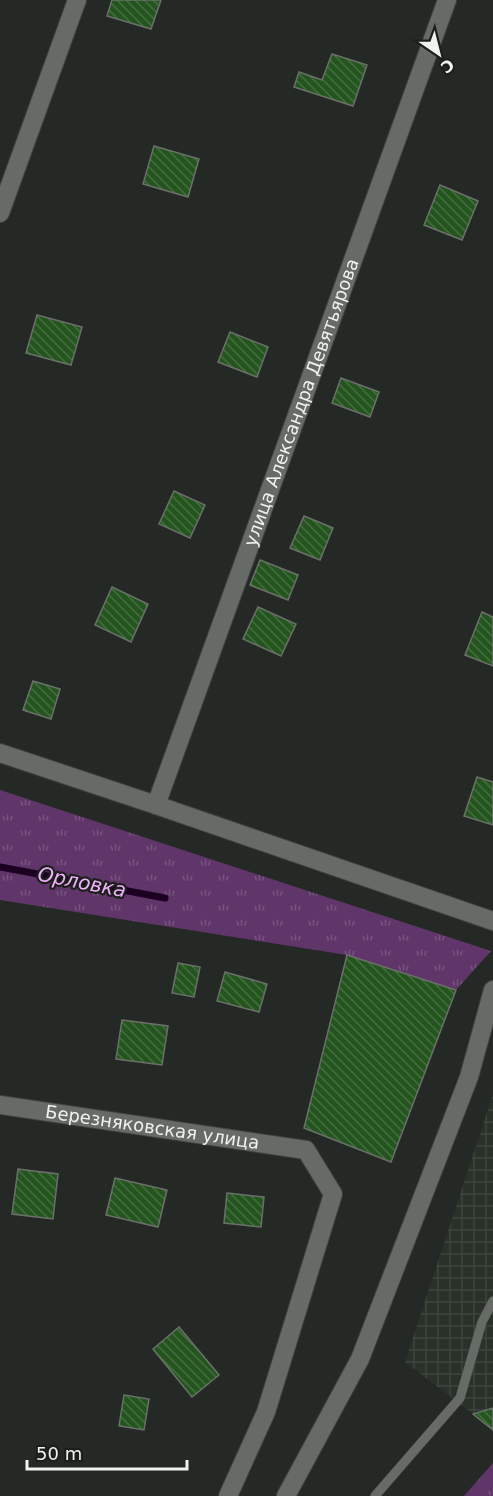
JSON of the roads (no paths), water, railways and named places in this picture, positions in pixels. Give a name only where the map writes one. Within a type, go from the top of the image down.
[{"type":"street","points":[[0,213],[77,0]]},
{"type":"street","name":"улица Александра Девятьярова","points":[[156,805],[447,0]]},
{"type":"street","points":[[0,753],[493,921]]},
{"type":"street","points":[[286,1496],[360,1359],[469,1077],[493,990]]},
{"type":"street","name":"Березняковская улица","points":[[0,1105],[306,1150],[333,1194],[266,1412],[228,1496]]},
{"type":"lane","points":[[375,1496],[460,1398],[482,1322],[493,1301]]},
{"type":"waterway","name":"Орловка","points":[[0,867],[165,898]]}]
